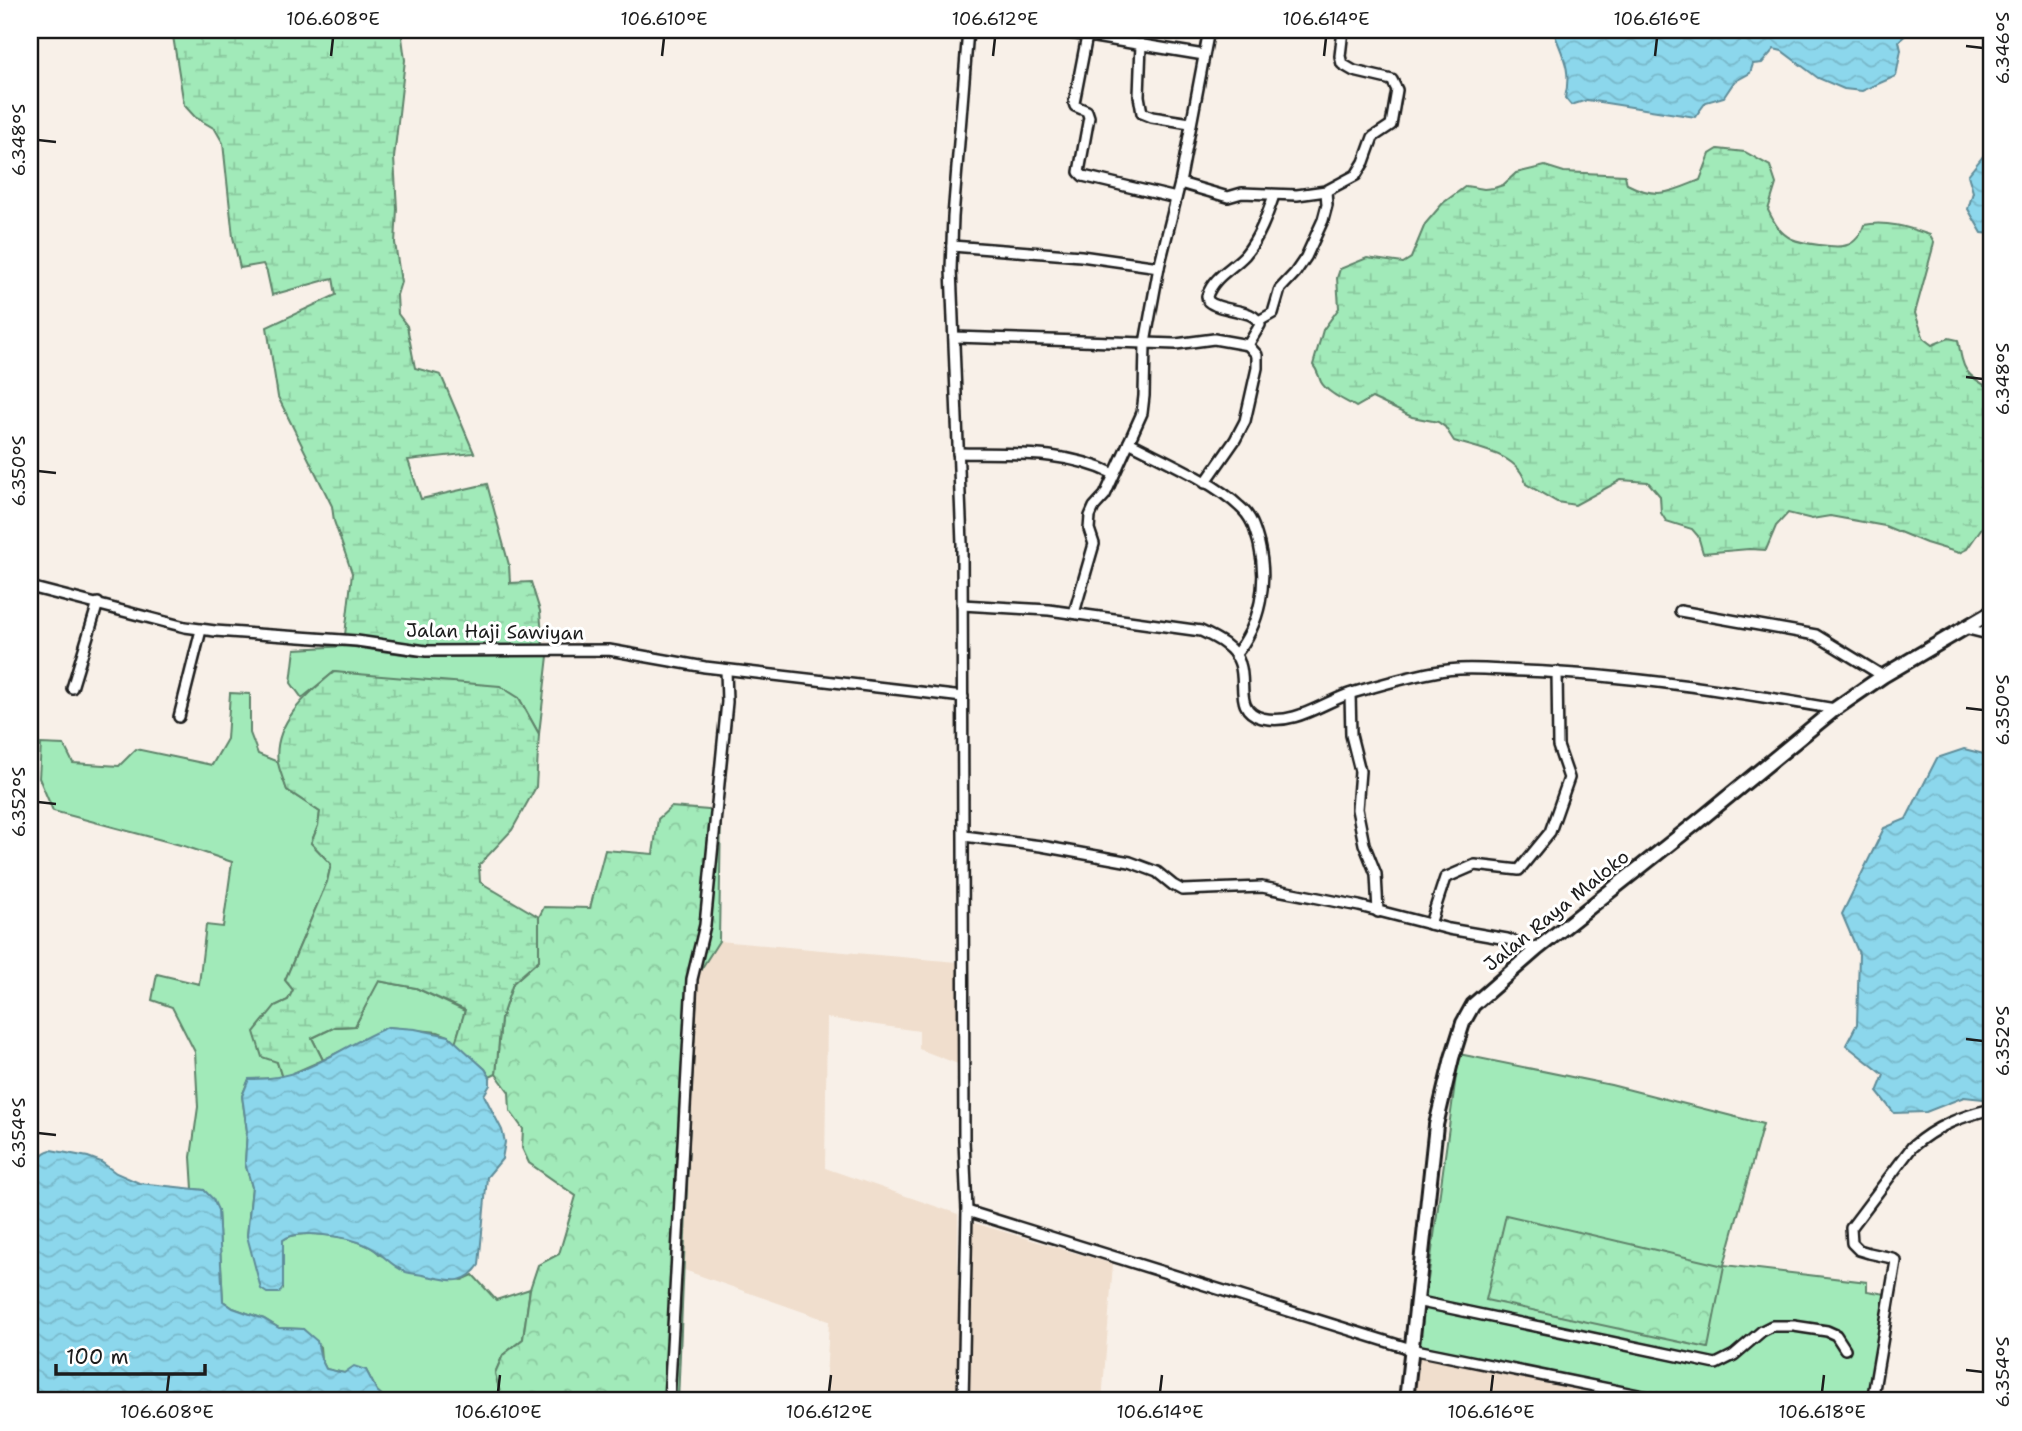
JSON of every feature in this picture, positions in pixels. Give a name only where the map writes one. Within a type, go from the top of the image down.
[{"type":"street","points":[[963,1401],[967,1211],[964,1140],[963,697],[952,246],[968,30]]},
{"type":"street","points":[[1052,30],[1203,55]]},
{"type":"street","points":[[1074,613],[1094,544],[1089,528],[1090,516],[1105,495],[1138,424],[1144,402],[1145,343],[1159,267],[1180,183],[1209,30]]},
{"type":"street","points":[[1180,183],[1226,197],[1242,193],[1309,195],[1326,191],[1356,175],[1373,137],[1391,125],[1396,86],[1392,80],[1354,71],[1342,64],[1340,56],[1343,30]]},
{"type":"street","points":[[1087,36],[1074,103],[1088,112],[1089,117],[1079,172],[1083,176],[1176,198]]},
{"type":"street","points":[[1141,44],[1139,96],[1142,113],[1190,123]]},
{"type":"street","points":[[1259,321],[1273,313],[1280,289],[1296,273],[1309,251],[1325,215],[1326,191]]},
{"type":"street","points":[[1259,321],[1251,315],[1215,306],[1208,301],[1207,296],[1220,276],[1249,249],[1262,226],[1274,195]]},
{"type":"street","points":[[952,246],[1081,256],[1159,267]]},
{"type":"street","points":[[1248,345],[1259,327],[1259,321]]},
{"type":"street","points":[[954,337],[1176,344],[1206,338],[1248,345],[1257,355],[1257,368],[1245,421],[1205,483]]},
{"type":"street","points":[[1129,442],[1205,483],[1238,504],[1250,518],[1264,565],[1264,582],[1253,625],[1246,642],[1235,655]]},
{"type":"street","points":[[958,453],[1067,458],[1088,462],[1114,474]]},
{"type":"street","name":"Jalan Haji Sawiyan","points":[[30,587],[201,630],[357,641],[426,651],[609,650],[726,670],[963,697]]},
{"type":"street","points":[[72,688],[97,603]]},
{"type":"street","points":[[962,605],[1074,613],[1201,631],[1218,640],[1235,655],[1240,663],[1243,703],[1258,717],[1269,719],[1292,718],[1350,694],[1446,670],[1557,672],[1712,690],[1835,709]]},
{"type":"street","points":[[1680,611],[1816,635],[1883,676]]},
{"type":"street","name":"Jalan Raya Maloko","points":[[1406,1401],[1436,1125],[1463,1023],[1473,1005],[1537,948],[1835,709],[1883,676],[1992,612]]},
{"type":"street","points":[[1964,628],[1992,635]]},
{"type":"street","points":[[179,717],[201,630]]},
{"type":"street","points":[[670,1401],[692,979],[705,925],[727,702],[726,670]]},
{"type":"street","points":[[1430,924],[1445,878],[1475,865],[1519,870],[1550,832],[1569,778],[1558,746],[1557,672]]},
{"type":"street","points":[[1350,694],[1350,735],[1360,771],[1357,809],[1364,844],[1376,874],[1378,912]]},
{"type":"street","points":[[964,835],[1130,862],[1157,872],[1182,890],[1262,887],[1359,906],[1537,948]]},
{"type":"street","points":[[1872,1401],[1896,1261],[1859,1250],[1852,1243],[1851,1228],[1912,1147],[1923,1137],[1962,1117],[1992,1109]]},
{"type":"street","points":[[967,1211],[1411,1349],[1668,1401]]},
{"type":"street","points":[[1416,1301],[1716,1364],[1734,1355],[1762,1331],[1782,1325],[1827,1331],[1836,1335],[1845,1349]]},
{"type":"shaded area","points":[[719,941],[957,962],[958,1064],[919,1049],[919,1031],[827,1018],[825,1168],[958,1214],[958,1401],[825,1401],[829,1321],[684,1270],[698,974]]},
{"type":"shaded area","points":[[971,1222],[1113,1264],[1102,1401],[969,1401]]},
{"type":"shaded area","points":[[1417,1356],[1572,1389],[1626,1401],[1412,1401]]},
{"type":"green space","points":[[172,30],[401,30],[405,60],[394,158],[397,209],[395,243],[401,282],[397,295],[398,314],[407,326],[415,368],[441,375],[474,453],[408,460],[421,499],[487,484],[509,565],[510,583],[531,582],[540,611],[543,648],[413,649],[345,635],[352,573],[334,521],[332,506],[278,397],[267,327],[336,295],[333,278],[272,295],[263,264],[240,268],[233,237],[223,143],[215,129],[195,117],[184,105]]},
{"type":"green space","points":[[1718,149],[1745,152],[1770,166],[1776,184],[1768,210],[1787,237],[1819,245],[1842,246],[1855,240],[1864,225],[1881,223],[1930,235],[1934,242],[1915,313],[1924,339],[1932,345],[1949,338],[1958,340],[1967,371],[1992,390],[1992,513],[1967,549],[1959,553],[1885,526],[1830,516],[1812,519],[1788,513],[1776,526],[1766,550],[1703,553],[1698,536],[1692,529],[1666,521],[1661,513],[1660,496],[1648,482],[1621,480],[1575,505],[1557,502],[1526,484],[1522,474],[1507,459],[1454,441],[1445,427],[1438,422],[1412,417],[1372,398],[1356,407],[1332,393],[1321,382],[1313,365],[1323,330],[1339,308],[1337,278],[1340,269],[1367,258],[1403,263],[1411,258],[1425,224],[1443,203],[1466,186],[1494,188],[1503,185],[1516,173],[1545,166],[1564,172],[1625,175],[1627,184],[1638,189],[1664,192],[1700,180],[1710,154]]},
{"type":"green space","points":[[347,646],[416,656],[548,656],[539,734],[519,698],[334,672],[302,698],[291,683],[295,649]]},
{"type":"green space","points":[[334,672],[500,686],[519,698],[539,734],[536,787],[512,830],[479,865],[480,882],[539,917],[539,960],[513,983],[501,1019],[496,1074],[490,1077],[485,1069],[455,1044],[465,1010],[416,988],[379,981],[355,1026],[335,1027],[312,1038],[323,1060],[282,1078],[277,1062],[262,1057],[254,1032],[275,1006],[288,1000],[293,990],[285,980],[327,882],[331,864],[311,843],[320,812],[287,790],[278,763],[280,735],[303,700]]},
{"type":"green space","points":[[230,693],[250,694],[250,733],[258,754],[278,762],[287,790],[320,812],[311,843],[331,864],[327,882],[285,980],[293,990],[288,1000],[275,1006],[277,1062],[282,1078],[249,1079],[242,1096],[247,1131],[245,1163],[252,1187],[247,1236],[283,1287],[283,1240],[291,1236],[318,1234],[362,1243],[380,1255],[462,1280],[473,1275],[496,1300],[530,1289],[523,1339],[503,1355],[495,1373],[501,1396],[496,1401],[388,1401],[377,1391],[366,1370],[344,1373],[326,1369],[321,1359],[320,1347],[303,1329],[279,1328],[223,1301],[218,1210],[204,1190],[193,1189],[191,1157],[198,1107],[195,1052],[172,1007],[152,1000],[157,974],[199,984],[206,925],[223,927],[232,862],[184,846],[53,811],[39,778],[41,744],[64,745],[73,763],[119,766],[136,749],[212,765],[227,739]]},
{"type":"green space","points":[[671,807],[721,811],[719,941],[698,974],[678,1401],[522,1401],[501,1396],[495,1373],[503,1355],[523,1339],[530,1289],[538,1265],[559,1254],[576,1196],[529,1163],[522,1148],[523,1129],[510,1111],[509,1092],[496,1074],[501,1019],[513,983],[539,960],[539,917],[544,907],[590,908],[605,850],[653,854],[658,819]]},
{"type":"green space","points":[[378,981],[416,988],[465,1011],[455,1044],[449,1036],[438,1032],[388,1027],[323,1060],[312,1038],[335,1027],[355,1026]]},
{"type":"green space","points":[[1459,1054],[1611,1085],[1763,1124],[1724,1265],[1867,1282],[1867,1291],[1886,1294],[1868,1401],[1681,1401],[1419,1345]]},
{"type":"green space","points":[[1506,1215],[1724,1266],[1708,1348],[1486,1300]]},
{"type":"water","points":[[1553,30],[1911,30],[1899,41],[1901,50],[1896,76],[1862,91],[1844,89],[1818,78],[1782,51],[1774,49],[1762,63],[1753,64],[1750,73],[1734,82],[1724,97],[1706,102],[1695,117],[1587,100],[1571,105],[1565,98],[1565,63]]},
{"type":"water","points":[[1992,145],[1992,234],[1982,233],[1968,209],[1973,192],[1968,175]]},
{"type":"water","points":[[1964,749],[1992,756],[1992,1100],[1964,1097],[1926,1112],[1894,1113],[1877,1092],[1884,1075],[1846,1045],[1857,1024],[1859,954],[1842,914],[1884,828],[1906,819],[1937,758]]},
{"type":"water","points":[[388,1027],[449,1036],[485,1069],[490,1077],[490,1085],[484,1095],[502,1130],[505,1142],[502,1159],[487,1177],[479,1265],[468,1277],[442,1279],[406,1272],[358,1242],[324,1235],[290,1236],[283,1240],[283,1287],[279,1293],[267,1293],[261,1289],[247,1236],[252,1187],[245,1163],[247,1131],[242,1096],[249,1079],[288,1075],[305,1069]]},
{"type":"water","points":[[51,1150],[88,1157],[139,1183],[204,1190],[213,1199],[218,1210],[223,1301],[279,1328],[303,1329],[317,1341],[326,1369],[344,1373],[354,1366],[366,1370],[377,1391],[388,1401],[30,1401],[30,1177],[40,1157]]}]
